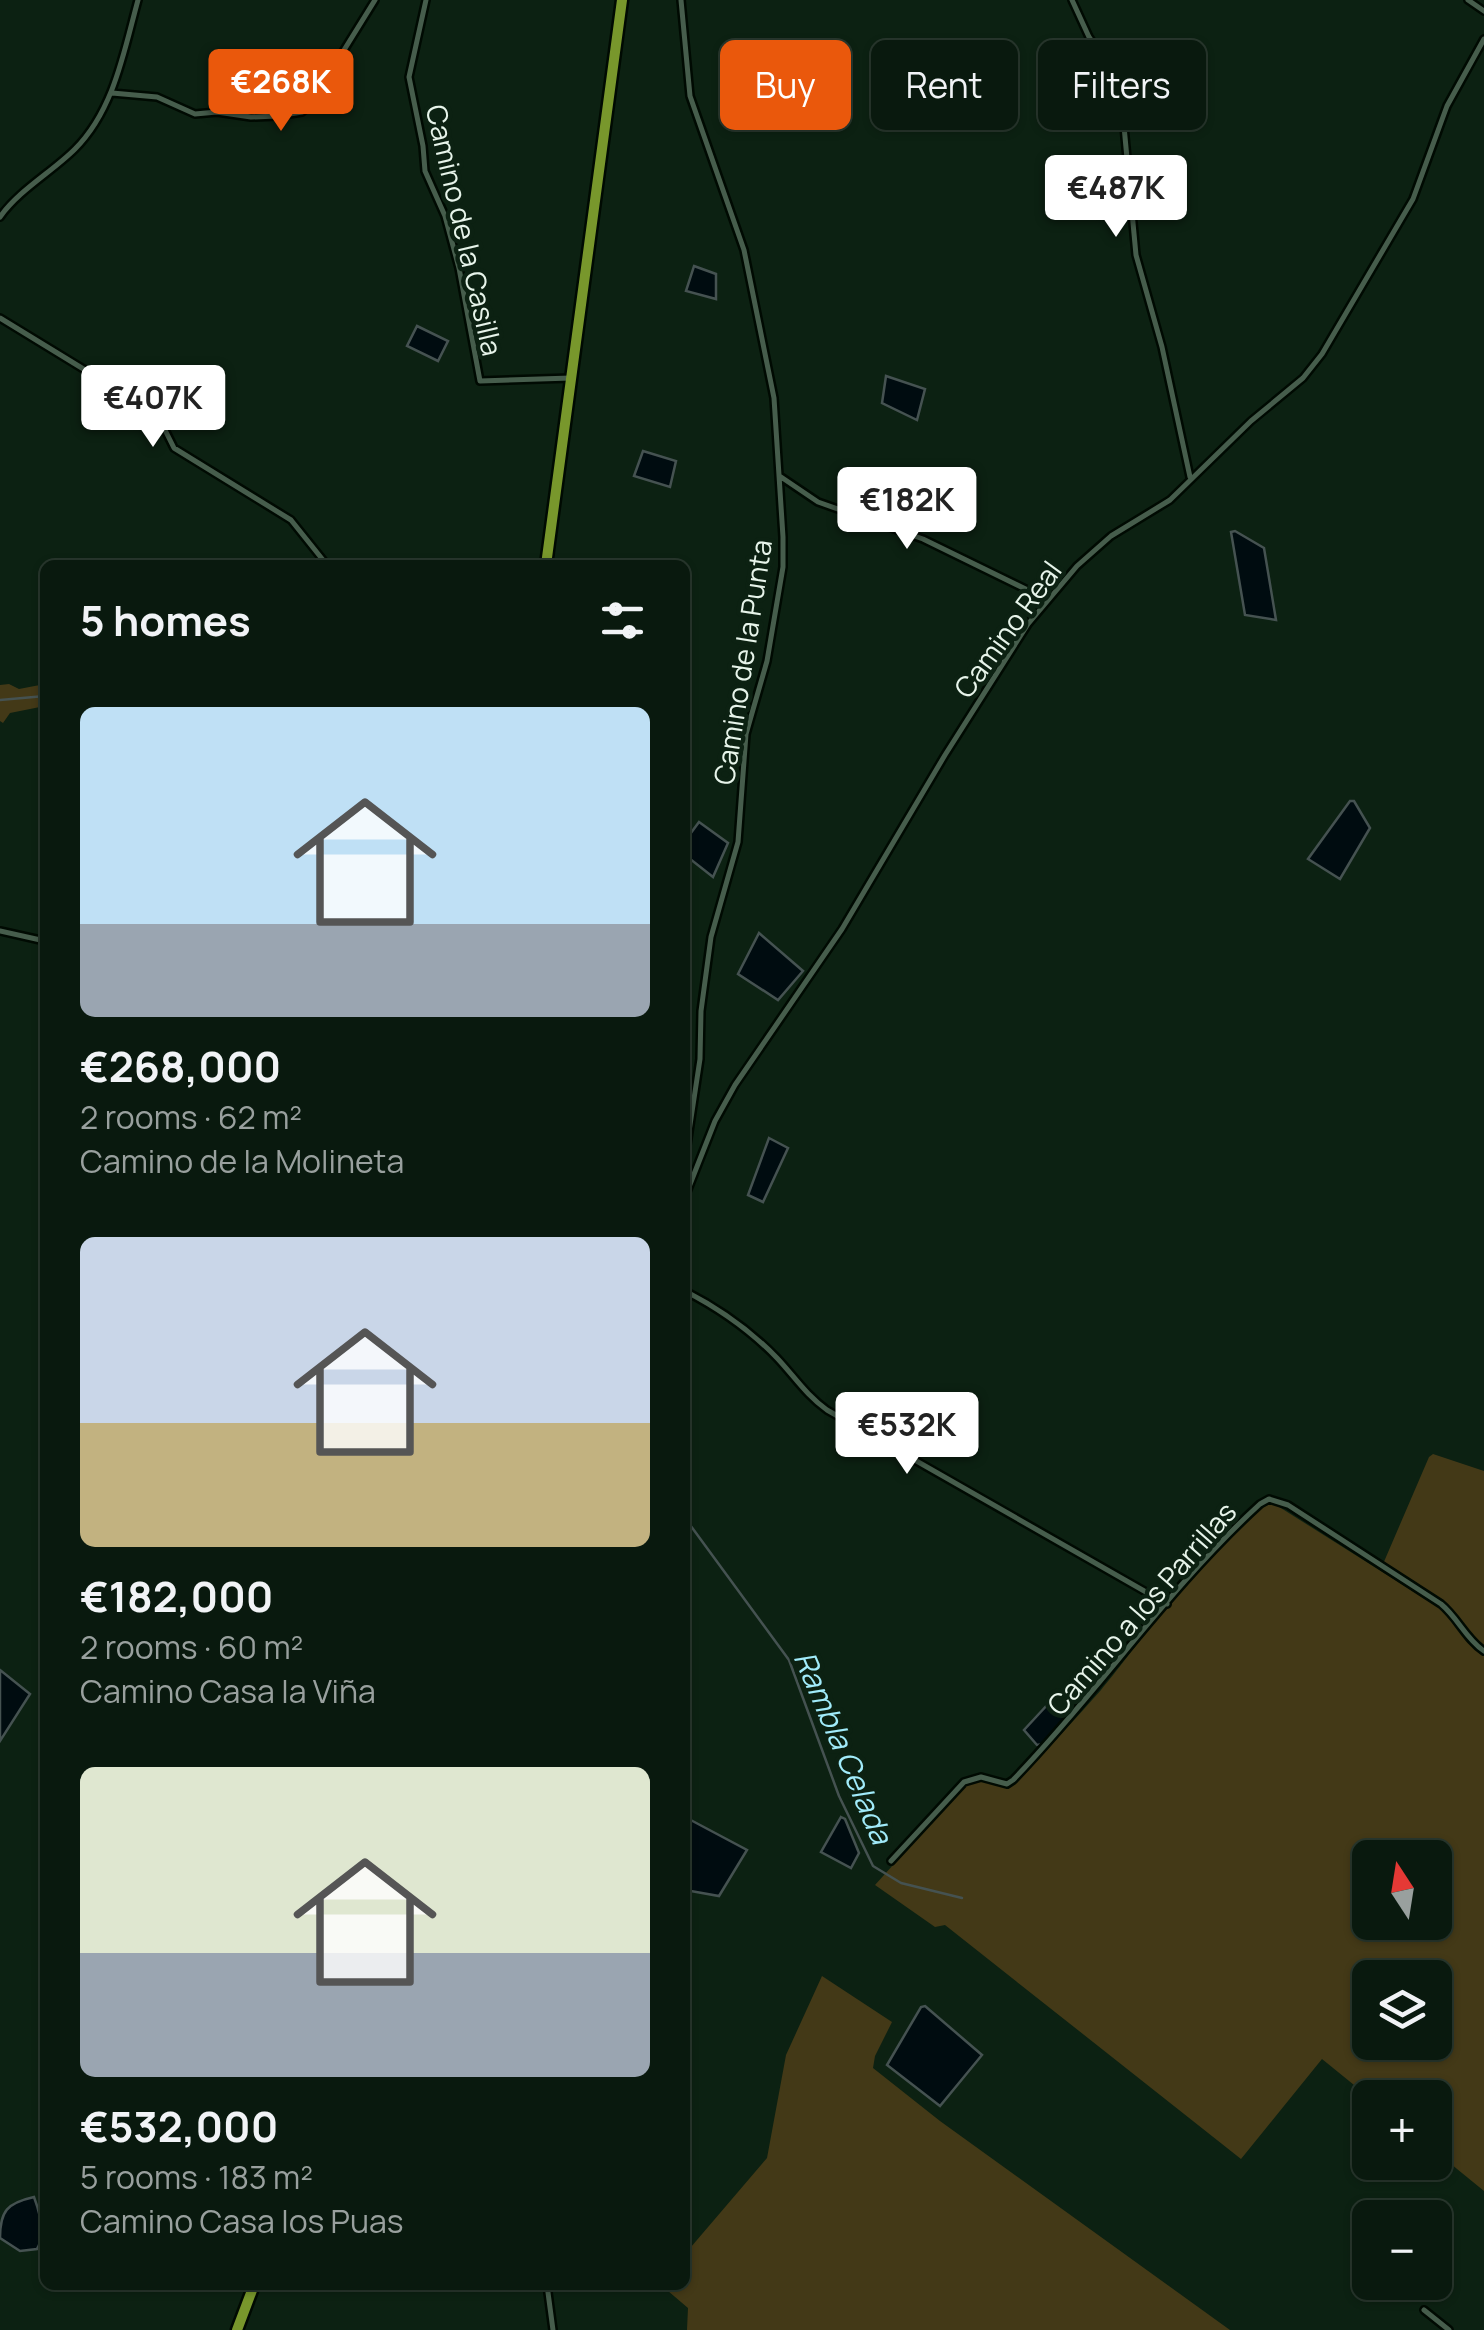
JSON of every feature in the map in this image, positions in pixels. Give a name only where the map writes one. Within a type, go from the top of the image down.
[{"type":"main road","points":[[547,560],[622,0]]},
{"type":"main road","points":[[237,2330],[252,2290]]},
{"type":"street","points":[[0,217],[76,149],[112,93],[138,0]]},
{"type":"street","points":[[112,93],[157,97],[194,114],[217,112],[258,118],[302,112],[375,0]]},
{"type":"street","name":"Camino de la Casilla","points":[[426,0],[409,77],[424,170],[445,216],[459,268],[480,380],[571,378]]},
{"type":"street","name":"Camino de la Punta","points":[[681,0],[690,96],[750,274],[774,398],[783,567],[767,661],[746,734],[738,842],[711,936],[690,1125]]},
{"type":"street","points":[[1072,0],[1121,94],[1136,255],[1182,426],[1190,477]]},
{"type":"street","points":[[1468,0],[1484,10]]},
{"type":"street","name":"Camino Real","points":[[690,1184],[715,1121],[735,1085],[878,872],[999,666],[1048,600],[1110,536],[1170,500],[1250,421],[1304,378],[1322,354],[1413,199],[1447,106],[1484,38]]},
{"type":"street","points":[[0,318],[157,414],[174,448],[291,520],[323,560]]},
{"type":"street","points":[[780,477],[818,502],[923,539],[1048,600]]},
{"type":"street","points":[[0,931],[40,941]]},
{"type":"street","points":[[690,1294],[752,1334],[780,1360],[801,1388],[827,1410],[1167,1604]]},
{"type":"street","name":"Camino a los Parrillas","points":[[890,1862],[968,1779],[1007,1784],[1013,1780],[1072,1718],[1228,1533],[1260,1504],[1274,1500],[1441,1604],[1484,1651]]},
{"type":"street","points":[[548,2290],[552,2330]]},
{"type":"street","points":[[1424,2310],[1448,2330]]},
{"type":"shaded area","points":[[694,266],[716,274],[716,299],[686,291]]},
{"type":"shaded area","points":[[417,326],[448,341],[438,361],[407,346]]},
{"type":"shaded area","points":[[886,376],[925,389],[917,420],[882,403]]},
{"type":"shaded area","points":[[643,451],[676,461],[670,487],[634,476]]},
{"type":"shaded area","points":[[1231,532],[1264,548],[1276,620],[1245,615]]},
{"type":"shaded area","points":[[0,685],[19,689],[40,685],[40,707],[10,713],[3,723]]},
{"type":"shaded area","points":[[1350,801],[1354,801],[1370,828],[1340,879],[1308,859]]},
{"type":"shaded area","points":[[699,822],[728,843],[713,877],[690,859],[690,834]]},
{"type":"shaded area","points":[[759,933],[803,971],[778,1000],[738,974]]},
{"type":"shaded area","points":[[769,1138],[788,1148],[763,1202],[748,1195]]},
{"type":"shaded area","points":[[1433,1454],[1484,1471],[1484,1649],[1452,1611],[1383,1564]]},
{"type":"shaded area","points":[[1273,1503],[1449,1614],[1473,1647],[1484,1654],[1484,2191],[1452,2165],[1452,2080],[1352,2080],[1352,2083],[1322,2059],[1241,2159],[945,1925],[935,1927],[875,1885],[966,1784],[981,1780],[1008,1787],[1017,1782],[1101,1690],[1183,1586],[1232,1532]]},
{"type":"shaded area","points":[[0,1670],[30,1694],[0,1741]]},
{"type":"shaded area","points":[[1049,1703],[1066,1717],[1043,1744],[1037,1745],[1024,1730]]},
{"type":"shaded area","points":[[841,1817],[859,1853],[851,1868],[821,1852]]},
{"type":"shaded area","points":[[690,1820],[747,1850],[719,1896],[690,1891]]},
{"type":"shaded area","points":[[822,1976],[892,2022],[873,2068],[940,2121],[1230,2330],[687,2330],[688,2308],[667,2290],[690,2290],[690,2248],[767,2158],[786,2055]]},
{"type":"shaded area","points":[[925,2006],[982,2055],[940,2106],[887,2065]]},
{"type":"shaded area","points":[[34,2197],[40,2219],[37,2249],[20,2251],[0,2238],[4,2215],[17,2202]]},
{"type":"waterway","name":"Rambla Celada","points":[[0,700],[40,696]]},
{"type":"waterway","name":"Rambla Celada","points":[[690,1525],[789,1660],[839,1796],[873,1866],[901,1883],[962,1898]]}]
